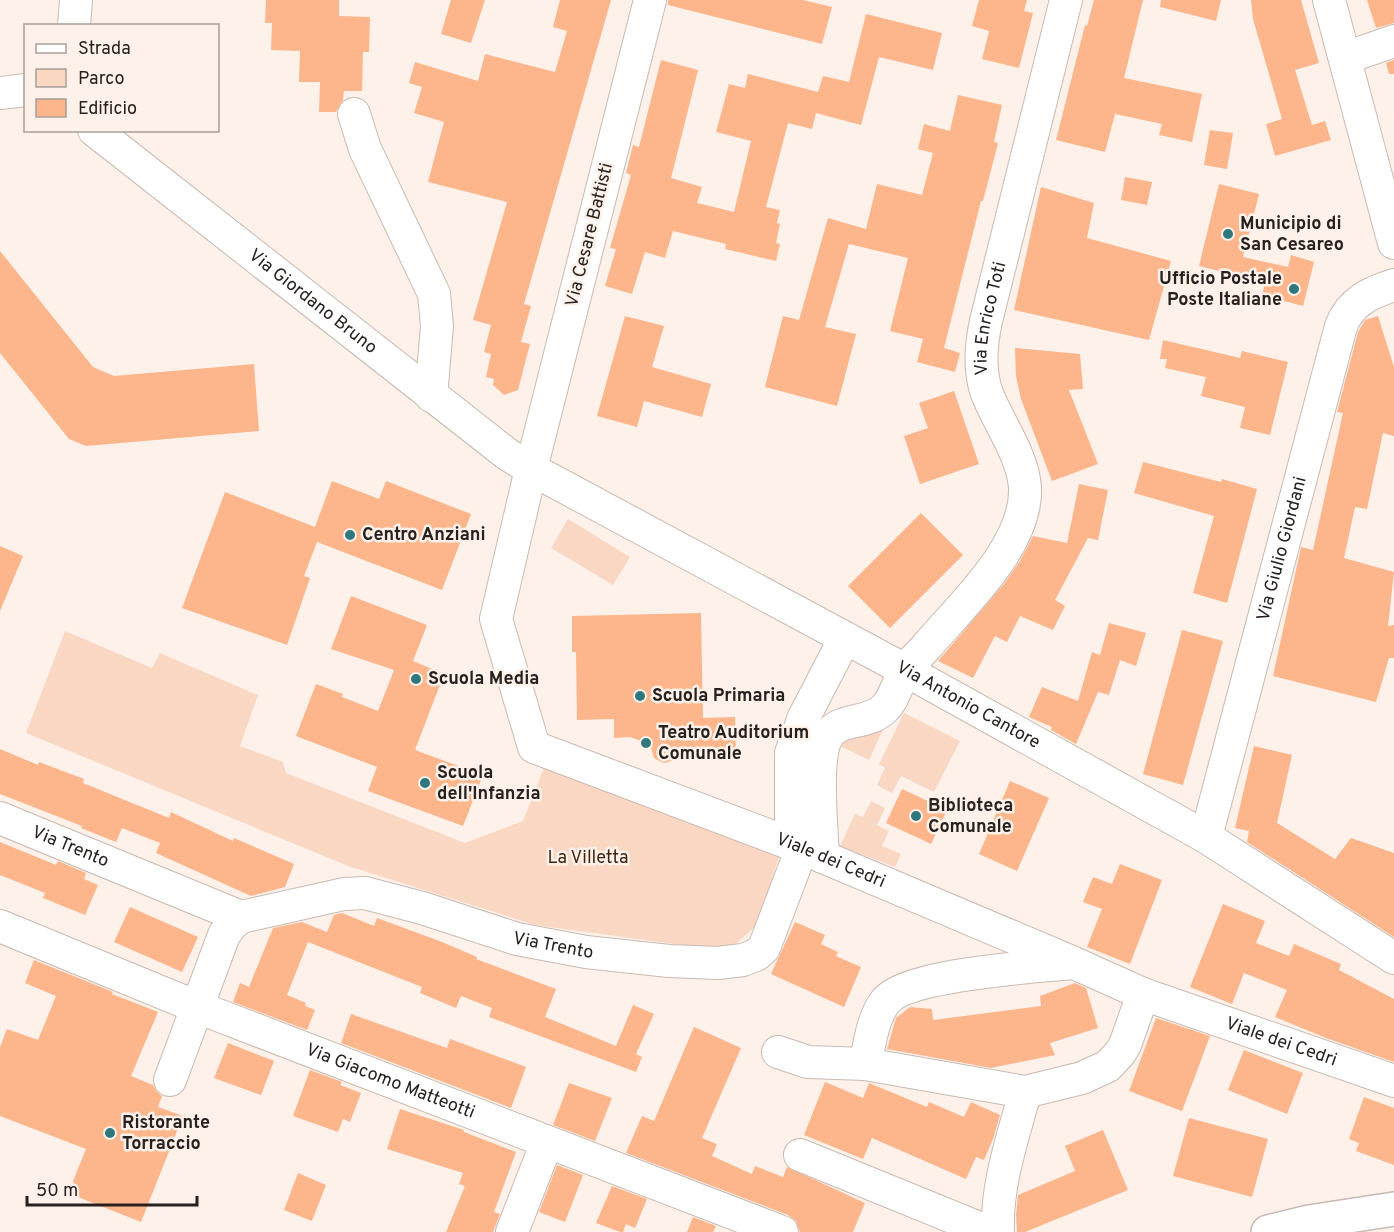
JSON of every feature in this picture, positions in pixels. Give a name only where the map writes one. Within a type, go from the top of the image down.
[{"type":"main road","points":[[1268,1232],[1309,1222],[1394,1209]]},
{"type":"street","points":[[74,24],[76,0]]},
{"type":"street","name":"Via Cesare Battisti","points":[[531,469],[650,0]]},
{"type":"street","name":"Via Enrico Toti","points":[[812,852],[820,764],[825,741],[831,730],[839,725],[870,718],[886,708],[905,670],[996,565],[1015,534],[1020,519],[1025,489],[1022,470],[987,391],[983,378],[981,354],[986,321],[1066,0]]},
{"type":"street","points":[[1329,0],[1392,228]]},
{"type":"street","points":[[1345,58],[1394,41]]},
{"type":"street","points":[[0,93],[24,90]]},
{"type":"street","points":[[354,114],[364,150],[434,294],[437,326],[431,396]]},
{"type":"street","name":"Via Giordano Bruno","points":[[97,132],[431,396],[507,454],[531,469]]},
{"type":"street","name":"Via Giulio Giordani","points":[[1206,837],[1341,326],[1349,311],[1361,299],[1394,285]]},
{"type":"street","name":"Via Antonio Cantore","points":[[531,469],[905,670],[1206,837],[1394,958]]},
{"type":"street","name":"Viale dei Cedri","points":[[531,469],[496,619],[534,747],[812,852],[1143,994],[1394,1081]]},
{"type":"street","points":[[812,852],[791,825],[791,753],[804,717],[845,638]]},
{"type":"street","name":"Via Trento","points":[[0,818],[241,917],[344,894],[365,893],[408,903],[517,939],[600,954],[690,963],[736,962],[751,957],[764,948],[812,852]]},
{"type":"street","points":[[170,1080],[224,935],[241,917]]},
{"type":"street","name":"Via Giacomo Matteotti","points":[[0,926],[197,1007],[782,1232]]},
{"type":"street","points":[[865,1064],[880,1010],[885,1001],[901,990],[923,982],[952,977],[1074,963]]},
{"type":"street","points":[[778,1052],[808,1062],[865,1064],[1025,1092],[1082,1078],[1108,1066],[1125,1045],[1143,994]]},
{"type":"street","points":[[998,1232],[999,1199],[1003,1174],[1025,1092]]},
{"type":"street","points":[[512,1232],[547,1142]]},
{"type":"street","points":[[800,1155],[989,1232]]},
{"type":"green space","points":[[568,519],[630,557],[613,585],[551,548]]},
{"type":"green space","name":"La Villetta","points":[[65,631],[152,668],[160,653],[258,695],[240,746],[283,762],[286,773],[465,843],[523,821],[546,763],[780,854],[759,919],[754,928],[737,943],[724,949],[535,925],[348,866],[26,733]]},
{"type":"green space","points":[[904,713],[960,741],[934,792],[901,776],[892,793],[877,785],[885,768],[879,764]]},
{"type":"green space","points":[[885,725],[869,760],[840,746],[843,734]]},
{"type":"green space","points":[[871,801],[885,808],[877,825],[889,831],[882,846],[901,854],[895,867],[840,846],[855,814],[863,817]]},
{"type":"building","points":[[266,0],[339,0],[339,16],[370,17],[369,52],[363,52],[362,91],[344,91],[343,100],[336,112],[319,112],[320,82],[299,82],[300,51],[271,50],[272,23],[265,23]]},
{"type":"building","points":[[451,0],[485,0],[471,43],[441,34]]},
{"type":"building","points":[[560,0],[611,0],[524,304],[531,306],[521,342],[530,344],[518,390],[504,395],[493,385],[494,379],[486,377],[491,354],[484,352],[491,325],[473,320],[507,202],[428,182],[444,122],[414,113],[422,87],[409,83],[415,62],[478,81],[485,54],[555,72],[567,31],[553,27]]},
{"type":"building","points":[[668,0],[803,0],[832,7],[822,44],[668,5]]},
{"type":"building","points":[[979,0],[1027,0],[1024,11],[1033,13],[1019,68],[982,59],[989,31],[972,26]]},
{"type":"building","points":[[1094,0],[1143,0],[1124,78],[1202,94],[1192,142],[1159,135],[1162,124],[1115,114],[1105,152],[1056,140],[1085,25],[1087,26]]},
{"type":"building","points":[[1161,0],[1221,0],[1216,21],[1160,7]]},
{"type":"building","points":[[1251,0],[1301,0],[1319,63],[1295,70],[1312,125],[1325,121],[1331,140],[1275,156],[1266,124],[1282,119],[1253,19]]},
{"type":"building","points":[[1367,0],[1394,0],[1394,23],[1376,28]]},
{"type":"building","points":[[866,14],[942,33],[933,70],[879,57],[861,125],[816,113],[812,129],[788,123],[766,207],[780,210],[776,243],[780,244],[776,261],[725,249],[726,244],[673,231],[665,258],[645,252],[632,294],[605,286],[616,249],[610,248],[631,175],[626,173],[633,145],[639,147],[661,60],[698,70],[671,178],[702,187],[697,203],[734,212],[751,141],[716,132],[729,84],[745,88],[748,74],[818,92],[823,76],[849,82]]},
{"type":"building","points":[[1394,60],[1394,74],[1389,74],[1386,63]]},
{"type":"building","points":[[958,95],[1002,105],[994,142],[998,143],[944,348],[960,353],[955,372],[917,362],[923,339],[890,331],[908,258],[849,244],[825,327],[856,334],[837,406],[765,387],[783,316],[799,320],[828,218],[866,229],[877,184],[922,195],[933,153],[918,149],[924,124],[950,131]]},
{"type":"building","points":[[1210,130],[1233,133],[1227,169],[1204,165]]},
{"type":"building","points":[[1125,177],[1152,182],[1147,205],[1121,200]]},
{"type":"building","name":"Municipio di San Cesareo","points":[[1219,184],[1259,194],[1243,257],[1288,267],[1291,255],[1314,262],[1303,306],[1262,295],[1265,283],[1199,266]]},
{"type":"building","points":[[1041,187],[1094,203],[1087,238],[1171,261],[1149,340],[1014,310]]},
{"type":"building","points":[[0,251],[93,367],[114,376],[254,364],[259,431],[86,446],[69,439],[0,353]]},
{"type":"building","points":[[625,316],[664,326],[652,367],[711,384],[702,417],[644,401],[637,427],[597,416]]},
{"type":"building","points":[[1378,316],[1394,367],[1394,436],[1383,433],[1367,509],[1355,507],[1344,558],[1394,572],[1388,626],[1394,625],[1394,658],[1389,658],[1376,702],[1273,676],[1301,547],[1313,550],[1343,413],[1337,412],[1358,332],[1365,320]]},
{"type":"building","points":[[1163,340],[1240,358],[1242,351],[1288,362],[1270,435],[1240,428],[1245,407],[1201,396],[1206,377],[1165,368],[1167,359],[1160,359]]},
{"type":"building","points":[[1015,348],[1080,354],[1083,389],[1069,390],[1098,464],[1052,481],[1021,399],[1016,376]]},
{"type":"building","points":[[954,391],[979,464],[920,484],[904,436],[928,428],[919,403]]},
{"type":"building","points":[[1143,462],[1257,489],[1227,603],[1193,593],[1214,516],[1134,493]]},
{"type":"building","points":[[332,481],[379,499],[386,481],[471,514],[442,590],[317,542],[304,576],[310,578],[287,645],[182,608],[225,492],[315,527]]},
{"type":"building","points":[[1079,484],[1108,490],[1098,540],[1088,538],[1055,600],[1065,606],[1053,630],[1020,616],[1007,642],[995,636],[973,678],[938,661],[1004,584],[1020,561],[1033,536],[1067,543]]},
{"type":"building","points":[[921,513],[963,555],[890,628],[848,586]]},
{"type":"building","points":[[0,546],[23,556],[0,611]]},
{"type":"building","name":"Scuola Media","points":[[351,596],[427,625],[413,661],[444,674],[415,750],[483,775],[463,826],[368,791],[377,767],[296,736],[316,684],[378,711],[394,670],[331,649]]},
{"type":"building","name":"Scuola Primaria","points":[[701,613],[703,718],[735,717],[736,757],[677,758],[666,763],[661,762],[654,758],[650,744],[630,737],[614,738],[614,719],[577,720],[576,652],[572,652],[572,616]]},
{"type":"building","points":[[1109,623],[1146,633],[1136,666],[1120,660],[1109,695],[1098,692],[1076,744],[1051,730],[1052,727],[1029,717],[1042,687],[1078,701],[1092,652],[1100,655]]},
{"type":"building","points":[[1182,630],[1223,641],[1183,785],[1143,774]]},
{"type":"building","points":[[1254,746],[1292,755],[1277,823],[1335,859],[1351,838],[1394,853],[1394,937],[1247,842],[1249,831],[1235,828]]},
{"type":"building","points":[[0,749],[38,765],[39,762],[84,779],[83,783],[169,818],[171,812],[233,841],[234,838],[294,864],[285,887],[251,896],[156,853],[160,843],[122,828],[116,842],[0,794]]},
{"type":"building","points":[[1010,781],[1049,798],[1017,871],[979,854]]},
{"type":"building","name":"Biblioteca Comunale","points":[[902,789],[947,810],[931,844],[886,823]]},
{"type":"building","points":[[0,842],[56,865],[58,861],[86,873],[84,879],[98,885],[85,915],[43,898],[45,893],[0,875]]},
{"type":"building","points":[[1120,864],[1162,880],[1130,964],[1087,947],[1102,909],[1083,902],[1093,877],[1112,884]]},
{"type":"building","points":[[1223,904],[1265,921],[1256,943],[1289,956],[1294,944],[1341,964],[1339,970],[1394,999],[1394,1062],[1275,1017],[1287,990],[1244,973],[1232,1004],[1190,987]]},
{"type":"building","points":[[130,907],[198,937],[182,972],[114,942]]},
{"type":"building","points":[[342,913],[374,926],[377,918],[556,989],[545,1017],[616,1046],[633,1005],[654,1014],[636,1054],[642,1057],[636,1072],[489,1017],[492,1008],[461,996],[456,1008],[420,993],[422,987],[308,942],[287,995],[306,1003],[305,1006],[315,1010],[307,1030],[233,1002],[240,983],[249,987],[273,928],[302,922],[327,932],[334,915]]},
{"type":"building","points":[[795,922],[825,935],[821,944],[838,952],[836,956],[861,967],[844,1007],[771,974]]},
{"type":"building","name":"Ristorante Torraccio","points":[[34,960],[158,1012],[131,1076],[153,1085],[162,1096],[158,1107],[183,1116],[141,1222],[78,1197],[73,1181],[86,1149],[0,1116],[0,1047],[7,1029],[38,1040],[56,996],[25,983]]},
{"type":"building","points":[[1075,983],[1086,988],[1098,1028],[1050,1043],[1055,1055],[991,1068],[887,1049],[896,1018],[910,1007],[932,1009],[933,1020],[1041,1006],[1040,996]]},
{"type":"building","points":[[351,1014],[447,1048],[450,1039],[526,1067],[511,1108],[341,1043]]},
{"type":"building","points":[[1156,1018],[1210,1036],[1182,1111],[1129,1091]]},
{"type":"building","points":[[694,1027],[741,1048],[702,1138],[717,1144],[712,1156],[752,1174],[755,1166],[783,1177],[787,1167],[865,1203],[853,1232],[800,1232],[796,1221],[788,1215],[626,1153],[642,1116],[654,1121]]},
{"type":"building","points":[[228,1043],[274,1061],[261,1095],[214,1078]]},
{"type":"building","points":[[1244,1050],[1303,1073],[1287,1114],[1228,1090]]},
{"type":"building","points":[[310,1070],[342,1082],[340,1085],[361,1093],[350,1122],[343,1119],[338,1132],[293,1116]]},
{"type":"building","points":[[825,1082],[863,1098],[869,1083],[927,1107],[929,1102],[964,1117],[971,1102],[1000,1115],[984,1160],[976,1157],[966,1179],[872,1138],[863,1159],[804,1135]]},
{"type":"building","points":[[569,1083],[612,1098],[595,1141],[553,1125]]},
{"type":"building","points":[[1364,1097],[1394,1108],[1394,1165],[1356,1151],[1359,1143],[1349,1139]]},
{"type":"building","points":[[400,1109],[464,1130],[464,1132],[516,1152],[494,1212],[500,1214],[493,1232],[446,1232],[465,1186],[459,1184],[463,1173],[387,1149]]},
{"type":"building","points":[[1189,1118],[1268,1139],[1252,1197],[1173,1176]]},
{"type":"building","points":[[1103,1130],[1128,1190],[1025,1232],[1017,1232],[1018,1195],[1075,1171],[1065,1146]]},
{"type":"building","points":[[557,1165],[583,1175],[565,1222],[539,1212]]},
{"type":"building","points":[[298,1173],[326,1185],[312,1221],[284,1210]]},
{"type":"building","points":[[612,1186],[647,1199],[635,1228],[626,1224],[623,1232],[620,1232],[596,1223]]},
{"type":"building","points":[[693,1217],[716,1226],[713,1232],[687,1232]]},
{"type":"place","name":"Municipio di San Cesareo","points":[[1228,234]]},
{"type":"place","name":"Ufficio Postale Poste Italiane","points":[[1294,289]]},
{"type":"place","name":"Centro Anziani","points":[[350,535]]},
{"type":"place","name":"Scuola Media","points":[[416,679]]},
{"type":"place","name":"Scuola Primaria","points":[[640,696]]},
{"type":"place","name":"Teatro Auditorium Comunale","points":[[646,743]]},
{"type":"place","name":"Scuola dell'Infanzia","points":[[425,783]]},
{"type":"place","name":"Biblioteca Comunale","points":[[916,816]]},
{"type":"place","name":"Ristorante Torraccio","points":[[110,1133]]}]
